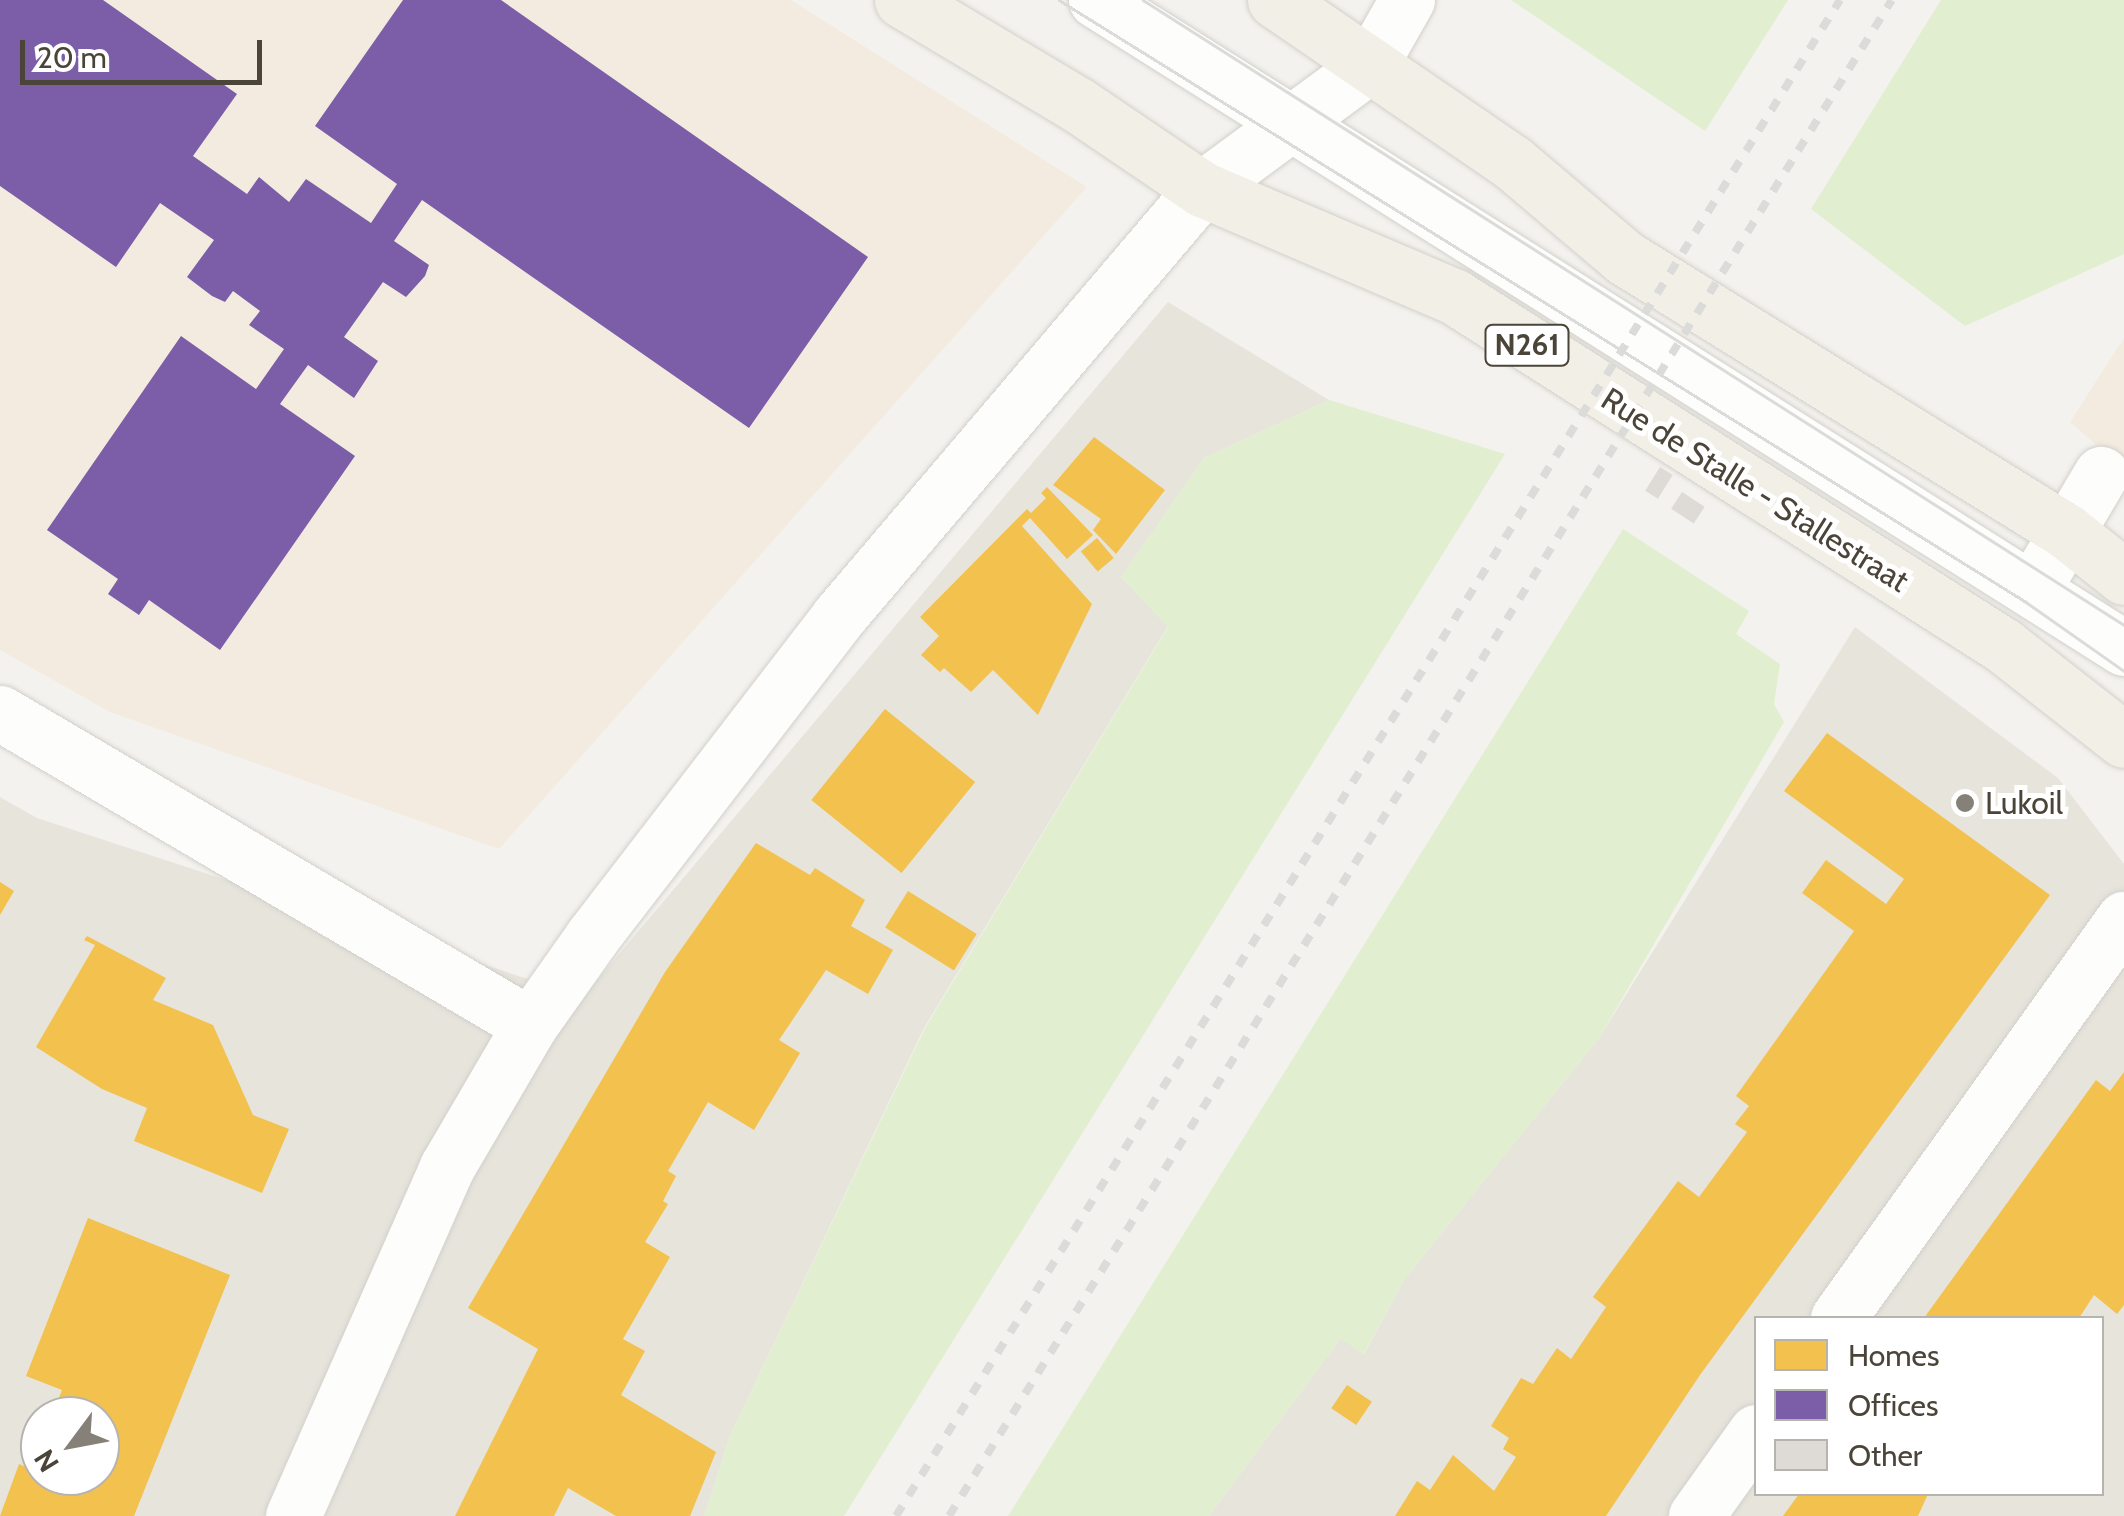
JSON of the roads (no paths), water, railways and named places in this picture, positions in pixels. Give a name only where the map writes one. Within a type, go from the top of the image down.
[{"type":"main road","name":"Rue de Stalle - Stallestraat","points":[[902,0],[1078,105],[1202,190],[1455,298],[2004,646],[2124,740]]},
{"type":"main road","points":[[1275,0],[1513,163],[1625,258],[2066,531],[2124,576]]},
{"type":"street","name":"Rue de Stalle - Stallestraat","points":[[1096,0],[2034,587],[2124,648]]},
{"type":"street","points":[[293,1516],[434,1192],[530,1025],[840,616],[1202,190],[1370,65],[1407,0]]},
{"type":"street","points":[[2004,646],[2101,474]]},
{"type":"street","points":[[0,713],[530,1025]]},
{"type":"street","points":[[1839,1316],[2124,919]]},
{"type":"street","points":[[1696,1516],[1754,1435]]},
{"type":"tram line","points":[[1059,0],[2026,602],[2124,671]]},
{"type":"tram line","points":[[1143,0],[2124,625]]},
{"type":"railway","points":[[896,1516],[1840,0]]},
{"type":"railway","points":[[949,1516],[1892,0]]},
{"type":"place","name":"Lukoil","points":[[1965,803]]}]
